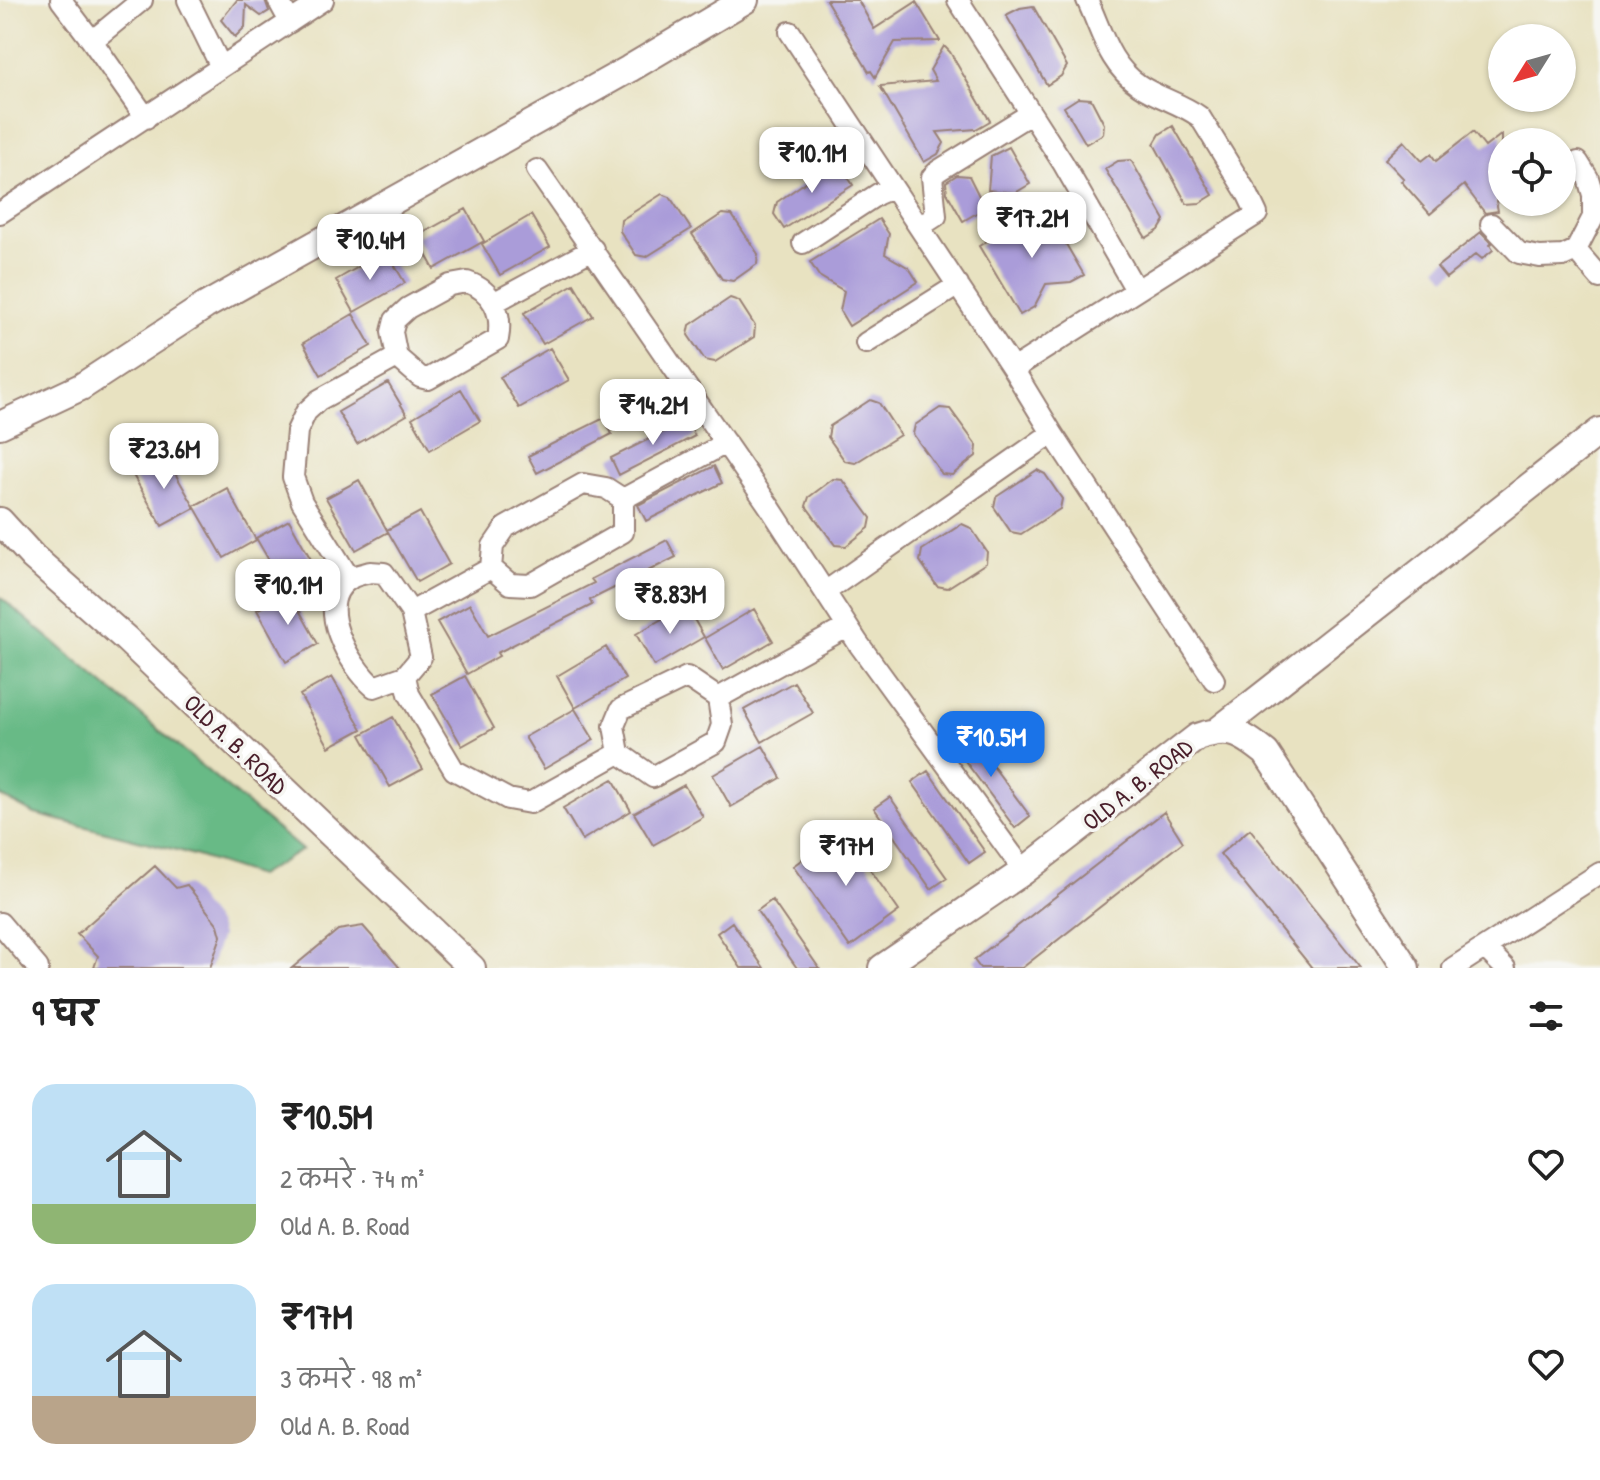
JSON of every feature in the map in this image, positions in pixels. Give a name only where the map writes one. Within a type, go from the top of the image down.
[{"type":"street","points":[[61,0],[146,118]]},
{"type":"street","points":[[92,41],[142,0]]},
{"type":"street","points":[[188,0],[221,67]]},
{"type":"street","points":[[278,0],[290,22]]},
{"type":"street","points":[[0,213],[323,0]]},
{"type":"street","points":[[958,0],[1063,163],[1136,290]]},
{"type":"street","points":[[1013,369],[1257,214],[1200,117],[1138,84],[1106,50],[1087,0]]},
{"type":"street","points":[[0,425],[81,387],[205,306],[629,69],[731,3]]},
{"type":"street","points":[[790,32],[1214,680]]},
{"type":"street","points":[[919,227],[936,216],[932,177],[1030,114]]},
{"type":"street","points":[[1491,224],[1519,253],[1540,257],[1563,256],[1576,250],[1593,217],[1593,195],[1588,178],[1578,162]]},
{"type":"street","points":[[537,170],[726,443],[847,627],[1024,871]]},
{"type":"street","points":[[803,243],[892,188]]},
{"type":"street","points":[[495,302],[593,249]]},
{"type":"street","points":[[1576,250],[1600,278]]},
{"type":"street","points":[[467,282],[479,286],[495,302],[500,326],[498,339],[428,379],[420,377],[397,357],[392,332],[395,320],[408,308],[450,285],[467,282]]},
{"type":"street","points":[[866,343],[958,285]]},
{"type":"street","points":[[350,579],[302,502],[293,477],[297,431],[306,412],[319,400],[397,357]]},
{"type":"street","points":[[1220,729],[1600,431]]},
{"type":"street","points":[[825,592],[1052,433]]},
{"type":"street","points":[[623,499],[726,443]]},
{"type":"street","points":[[491,568],[493,546],[506,527],[583,484],[606,488],[623,499]]},
{"type":"street","points":[[491,568],[510,584],[530,585],[623,532],[623,499]]},
{"type":"street","name":"OLD A. B. ROAD","points":[[0,521],[33,557],[137,649],[472,968]]},
{"type":"street","points":[[411,612],[491,568]]},
{"type":"street","points":[[370,572],[384,573],[411,612],[421,657],[405,676],[374,687],[360,675],[342,642],[333,613],[336,594],[350,579],[370,572]]},
{"type":"street","points":[[718,698],[847,627]]},
{"type":"street","points":[[405,676],[409,694],[454,770],[508,799],[530,803],[619,753]]},
{"type":"street","points":[[687,677],[718,698],[722,725],[716,742],[653,777],[619,753],[614,726],[621,709],[687,677]]},
{"type":"street","name":"OLD A. B. ROAD","points":[[882,968],[1024,871],[1197,737],[1220,729],[1247,738],[1266,753],[1406,968]]},
{"type":"street","points":[[1453,968],[1600,873]]},
{"type":"street","points":[[0,923],[38,968]]},
{"type":"street","points":[[1485,948],[1505,968]]},
{"type":"green space","points":[[0,597],[302,850],[258,876],[181,851],[35,814],[0,796]]},
{"type":"building","points":[[237,0],[265,0],[269,11],[261,16],[246,5],[245,27],[235,37],[221,20]]},
{"type":"building","points":[[826,0],[858,0],[874,29],[916,2],[940,41],[895,42],[875,77]]},
{"type":"building","points":[[1033,6],[1067,66],[1061,76],[1047,85],[1006,15]]},
{"type":"building","points":[[944,46],[990,121],[976,129],[937,132],[944,143],[938,154],[924,162],[880,86],[936,81],[930,70]]},
{"type":"building","points":[[1078,98],[1091,99],[1104,124],[1103,134],[1086,144],[1064,107]]},
{"type":"building","points":[[1173,126],[1213,195],[1200,203],[1187,204],[1154,144],[1160,134]]},
{"type":"building","points":[[1473,132],[1485,147],[1488,145],[1488,213],[1485,213],[1464,185],[1430,214],[1385,159],[1404,141],[1422,161],[1431,154],[1436,161]]},
{"type":"building","points":[[1009,147],[1030,184],[1015,193],[988,190],[991,156]]},
{"type":"building","points":[[1131,160],[1165,220],[1159,230],[1146,238],[1105,169],[1118,161]]},
{"type":"building","points":[[832,164],[844,171],[853,185],[784,229],[774,214],[777,202]]},
{"type":"building","points":[[957,175],[969,176],[981,200],[980,211],[963,221],[947,193],[946,182]]},
{"type":"building","points":[[662,194],[670,197],[691,229],[646,257],[636,255],[620,231],[621,220]]},
{"type":"building","points":[[1039,198],[1084,275],[1071,282],[1046,284],[1034,307],[1020,315],[979,246],[992,238],[1031,235],[1025,223]]},
{"type":"building","points":[[466,209],[484,241],[434,269],[416,237]]},
{"type":"building","points":[[722,214],[732,215],[758,254],[757,264],[733,281],[722,279],[692,234]]},
{"type":"building","points":[[531,215],[550,247],[500,275],[482,244]]},
{"type":"building","points":[[879,219],[889,234],[885,254],[909,268],[918,282],[849,326],[840,311],[844,291],[819,276],[810,262]]},
{"type":"building","points":[[1481,232],[1492,243],[1493,250],[1482,259],[1476,254],[1446,278],[1437,267]]},
{"type":"building","points":[[386,251],[405,283],[354,312],[336,280]]},
{"type":"building","points":[[574,284],[593,316],[543,344],[524,313]]},
{"type":"building","points":[[730,298],[739,301],[755,326],[754,337],[715,362],[705,360],[688,335],[690,325]]},
{"type":"building","points":[[353,314],[371,346],[321,375],[303,343]]},
{"type":"building","points":[[550,348],[569,380],[519,408],[500,377]]},
{"type":"building","points":[[388,383],[407,415],[357,444],[338,412]]},
{"type":"building","points":[[461,389],[480,421],[430,450],[412,418]]},
{"type":"building","points":[[870,400],[879,403],[900,435],[855,463],[845,461],[828,437],[830,426]]},
{"type":"building","points":[[940,408],[950,409],[977,446],[976,456],[952,475],[942,474],[913,434],[915,425]]},
{"type":"building","points":[[604,418],[612,434],[537,473],[528,456]]},
{"type":"building","points":[[687,420],[695,436],[619,475],[611,458]]},
{"type":"building","points":[[165,456],[195,508],[162,526],[133,475]]},
{"type":"building","points":[[714,466],[722,483],[646,521],[638,505]]},
{"type":"building","points":[[1037,470],[1045,474],[1062,499],[1060,509],[1021,534],[1011,532],[994,507],[996,497]]},
{"type":"building","points":[[833,479],[843,480],[871,518],[869,528],[846,546],[835,545],[806,506],[809,497]]},
{"type":"building","points":[[359,480],[388,532],[356,550],[326,498]]},
{"type":"building","points":[[227,488],[256,540],[224,558],[194,506]]},
{"type":"building","points":[[420,512],[449,564],[417,582],[387,530]]},
{"type":"building","points":[[289,520],[318,572],[286,590],[256,538]]},
{"type":"building","points":[[962,524],[971,528],[987,552],[986,563],[947,588],[937,586],[920,561],[922,550]]},
{"type":"building","points":[[667,540],[676,557],[590,600],[592,605],[497,653],[499,656],[467,674],[437,622],[470,604],[488,636],[594,583],[591,579]]},
{"type":"building","points":[[289,592],[318,644],[286,662],[257,610]]},
{"type":"building","points":[[686,605],[704,637],[654,666],[636,634]]},
{"type":"building","points":[[754,609],[773,641],[723,670],[705,638]]},
{"type":"building","points":[[606,647],[625,679],[575,708],[557,676]]},
{"type":"building","points":[[465,676],[494,728],[462,746],[432,694]]},
{"type":"building","points":[[332,677],[362,729],[329,747],[300,695]]},
{"type":"building","points":[[794,682],[813,713],[762,742],[744,710]]},
{"type":"building","points":[[575,709],[594,740],[544,769],[525,737]]},
{"type":"building","points":[[393,717],[423,769],[390,787],[361,735]]},
{"type":"building","points":[[967,731],[1030,816],[1015,828],[951,742]]},
{"type":"building","points":[[763,746],[781,778],[731,807],[713,775]]},
{"type":"building","points":[[928,771],[985,852],[969,863],[912,782]]},
{"type":"building","points":[[613,779],[631,811],[582,840],[563,808]]},
{"type":"building","points":[[684,785],[703,817],[653,845],[634,813]]},
{"type":"building","points":[[890,797],[947,878],[931,889],[874,808]]},
{"type":"building","points":[[1164,812],[1183,842],[1022,968],[980,968],[974,960]]},
{"type":"building","points":[[1250,829],[1361,968],[1312,968],[1220,854]]},
{"type":"building","points":[[843,830],[899,911],[850,947],[793,866]]},
{"type":"building","points":[[155,866],[176,888],[187,885],[218,925],[221,936],[210,968],[94,968],[98,956],[77,934]]},
{"type":"building","points":[[772,900],[819,968],[797,968],[757,911]]},
{"type":"building","points":[[732,922],[764,968],[741,968],[717,933]]},
{"type":"building","points":[[363,926],[400,968],[292,968],[338,930]]}]
